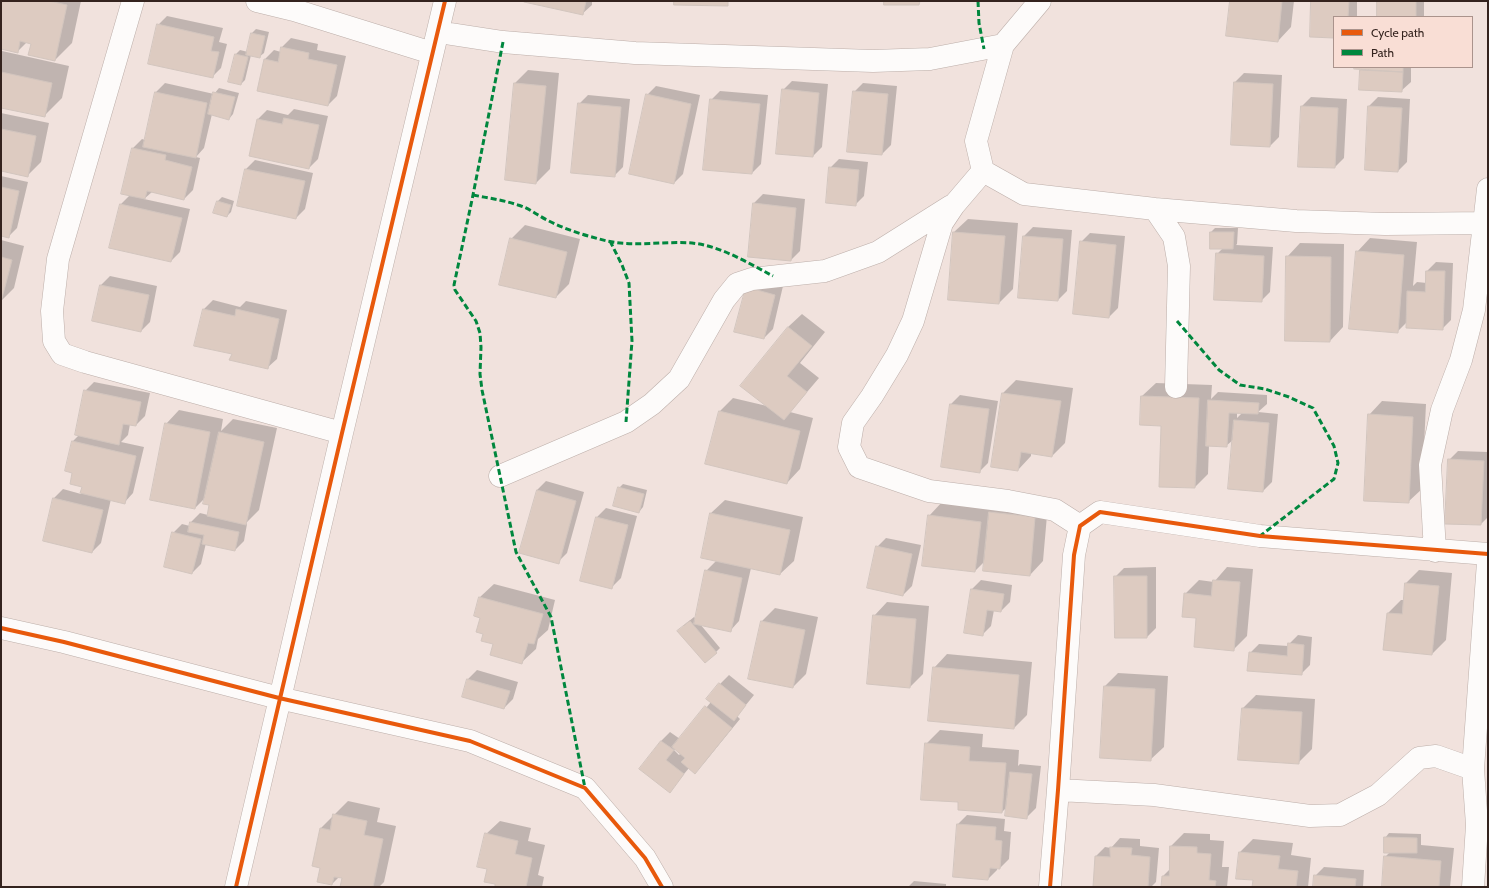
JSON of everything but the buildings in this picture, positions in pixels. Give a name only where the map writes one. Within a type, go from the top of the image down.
[{"type":"street","points":[[133,1],[58,260],[52,311],[54,342],[62,354],[85,362],[342,433]]},
{"type":"street","points":[[257,1],[294,10],[432,53]]},
{"type":"street","points":[[236,887],[279,698],[445,1]]},
{"type":"street","points":[[1040,1],[1003,45],[976,141],[982,171],[1024,194],[1155,209],[1296,221],[1385,224],[1486,223]]},
{"type":"street","points":[[438,32],[503,42],[635,53],[873,61],[930,59],[1003,45]]},
{"type":"street","points":[[982,171],[954,205],[942,223],[913,320],[897,355],[872,396],[853,423],[849,447],[859,467],[929,490],[1008,501],[1055,510],[1080,526]]},
{"type":"street","points":[[1435,550],[1430,465],[1442,410],[1461,360],[1474,310],[1486,223],[1488,189]]},
{"type":"street","points":[[500,476],[626,422],[652,404],[679,379],[724,300],[737,284],[752,279],[825,271],[878,252],[954,205]]},
{"type":"street","points":[[1155,209],[1174,237],[1179,266],[1176,387]]},
{"type":"street","points":[[1050,887],[1074,555],[1080,526],[1100,512],[1260,536],[1488,554]]},
{"type":"street","points":[[1473,887],[1483,825],[1473,769],[1488,562]]},
{"type":"street","points":[[1,628],[64,642],[279,698],[470,741],[585,788],[645,858],[662,887]]},
{"type":"street","points":[[1058,790],[1154,795],[1310,816],[1340,815],[1378,795],[1419,758],[1436,756],[1473,769]]},
{"type":"marked path","points":[[978,1],[979,23],[984,49]]},
{"type":"marked path","points":[[503,42],[454,285],[455,290],[476,321],[480,333],[480,374],[482,390],[516,552],[551,617],[585,788]]},
{"type":"marked path","points":[[473,195],[501,200],[522,206],[562,227],[607,241],[628,244],[692,243],[703,245],[724,251],[773,276]]},
{"type":"marked path","points":[[610,241],[629,283],[632,341],[626,422]]},
{"type":"marked path","points":[[1177,321],[1219,370],[1240,385],[1265,389],[1289,397],[1313,408],[1334,446],[1338,463],[1334,479],[1260,536]]},
{"type":"cycle path","points":[[236,887],[445,1]]},
{"type":"cycle path","points":[[1050,887],[1074,555],[1080,526],[1100,512],[1260,536],[1488,554]]},
{"type":"cycle path","points":[[1,628],[64,642],[279,698],[470,741],[585,788],[645,858],[662,887]]}]
